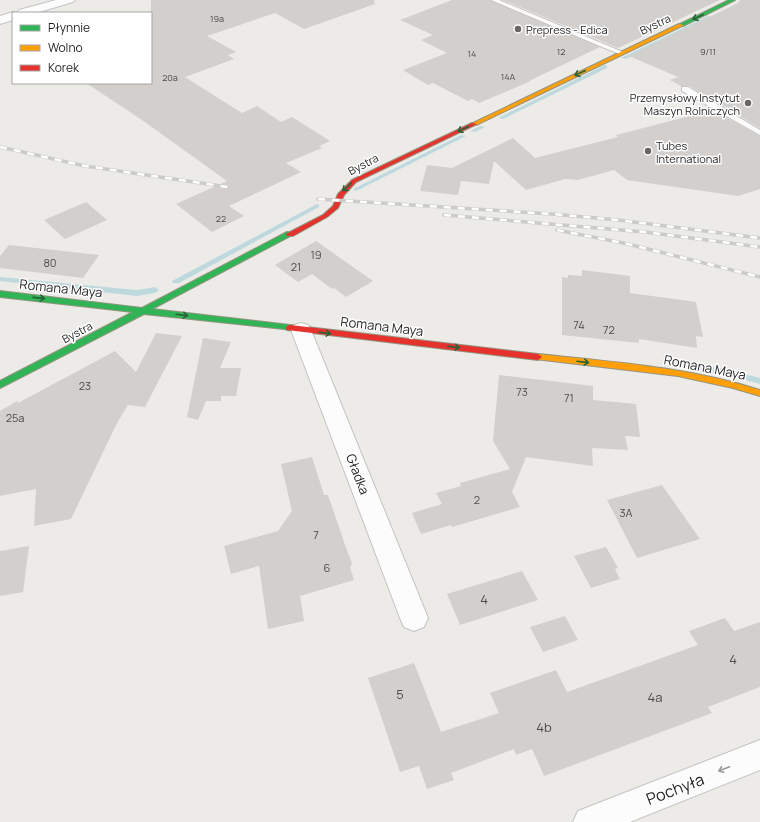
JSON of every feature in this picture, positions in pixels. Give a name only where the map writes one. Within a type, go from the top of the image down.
[{"type":"street","points":[[27,12],[69,0]]},
{"type":"street","name":"Bystra","points":[[0,385],[325,216],[336,206],[337,199],[342,192],[354,181],[733,0]]},
{"type":"street","points":[[0,20],[12,16]]},
{"type":"street","name":"Romana Maya","points":[[0,294],[669,372],[721,382],[760,393]]},
{"type":"street","name":"Gładka","points":[[301,330],[414,618]]},
{"type":"street","name":"Pochyła","points":[[589,822],[760,755]]},
{"type":"lane","points":[[494,0],[621,53]]},
{"type":"lane","points":[[685,89],[760,133]]},
{"type":"building","points":[[151,0],[374,0],[375,4],[304,29],[275,13],[207,36],[236,52],[228,55],[234,59],[185,77],[242,113],[257,106],[281,122],[292,117],[330,141],[319,146],[322,148],[286,163],[301,172],[229,206],[244,216],[212,232],[176,204],[227,181],[142,120],[88,84],[152,84]]},
{"type":"building","points":[[452,0],[490,0],[600,47],[529,81],[531,81],[479,103],[472,99],[468,101],[433,83],[428,85],[403,70],[447,53],[421,40],[433,35],[400,20]]},
{"type":"building","points":[[503,0],[720,0],[618,48]]},
{"type":"building","points":[[740,0],[760,0],[760,128],[689,86],[681,86],[670,80],[678,77],[629,56],[738,3]]},
{"type":"building","name":"Tubes International","points":[[713,110],[760,136],[760,189],[738,196],[627,180],[614,170],[578,180],[565,179],[526,190],[494,161],[489,184],[461,181],[458,195],[420,191],[427,165],[452,168],[513,138],[535,158],[618,137],[616,135]]},
{"type":"building","points":[[86,202],[107,220],[65,239],[44,220]]},
{"type":"building","points":[[316,241],[373,281],[346,297],[334,288],[332,289],[312,274],[298,282],[275,265]]},
{"type":"building","points":[[9,245],[99,255],[83,278],[0,268],[0,256]]},
{"type":"building","points":[[582,270],[630,276],[630,293],[696,302],[703,337],[696,336],[697,348],[639,339],[639,343],[562,335],[562,277],[568,278],[568,275],[582,276]]},
{"type":"building","points":[[156,333],[182,336],[145,407],[128,405],[117,423],[71,519],[34,526],[36,489],[0,496],[0,411],[17,401],[18,403],[115,351],[136,372]]},
{"type":"building","points":[[203,338],[231,342],[220,368],[241,368],[236,396],[221,396],[221,401],[206,401],[198,420],[187,417]]},
{"type":"building","points":[[499,375],[593,386],[593,400],[636,404],[640,437],[625,436],[628,450],[592,448],[593,466],[526,457],[512,492],[520,507],[452,527],[451,525],[421,534],[412,513],[442,504],[436,493],[461,486],[460,483],[510,469],[493,441]]},
{"type":"building","points":[[312,457],[324,495],[328,495],[352,564],[350,567],[354,580],[300,596],[304,621],[268,629],[259,566],[231,574],[224,546],[278,531],[292,511],[281,464]]},
{"type":"building","points":[[662,485],[700,539],[637,558],[607,500]]},
{"type":"building","points":[[29,546],[23,592],[0,596],[0,551]]},
{"type":"building","points":[[606,547],[618,568],[615,569],[620,579],[591,588],[574,556]]},
{"type":"building","points":[[522,571],[538,600],[460,625],[447,594]]},
{"type":"building","points":[[565,616],[578,640],[543,652],[530,627]]},
{"type":"building","points":[[725,618],[734,631],[760,622],[760,687],[708,707],[712,713],[544,776],[532,749],[516,755],[514,749],[451,773],[454,780],[427,789],[419,766],[400,772],[368,678],[414,663],[441,732],[499,713],[490,693],[556,670],[567,692],[698,645],[689,631]]},
{"type":"waterway","points":[[686,28],[710,17]]},
{"type":"waterway","points":[[624,58],[684,29]]},
{"type":"waterway","points":[[501,118],[605,67]]},
{"type":"waterway","points":[[473,131],[482,127]]},
{"type":"waterway","points":[[356,189],[463,136]]},
{"type":"waterway","points":[[176,281],[317,206]]},
{"type":"waterway","points":[[0,279],[137,293],[155,290]]},
{"type":"waterway","points":[[682,364],[730,373],[760,381]]},
{"type":"railway","points":[[0,147],[85,166],[228,187]]},
{"type":"railway","points":[[318,199],[552,214],[618,220],[760,238]]},
{"type":"railway","points":[[444,215],[645,232],[760,247]]},
{"type":"railway","points":[[557,230],[628,244],[760,277]]},
{"type":"traffic: fast","points":[[681,25],[733,0]]},
{"type":"traffic: fast","points":[[0,385],[290,234]]},
{"type":"traffic: fast","points":[[0,294],[290,328]]},
{"type":"traffic: slow","points":[[474,124],[681,25]]},
{"type":"traffic: slow","points":[[538,357],[622,365],[678,373],[706,378],[760,393]]},
{"type":"traffic: jam","points":[[290,234],[325,216],[336,207],[340,195],[354,181],[474,124]]},
{"type":"traffic: jam","points":[[290,328],[538,357]]},
{"type":"place","name":"Prepress - Edica","points":[[518,29]]},
{"type":"place","name":"Przemysłowy Instytut Maszyn Rolniczych","points":[[748,103]]},
{"type":"place","name":"Tubes International","points":[[648,151]]}]
